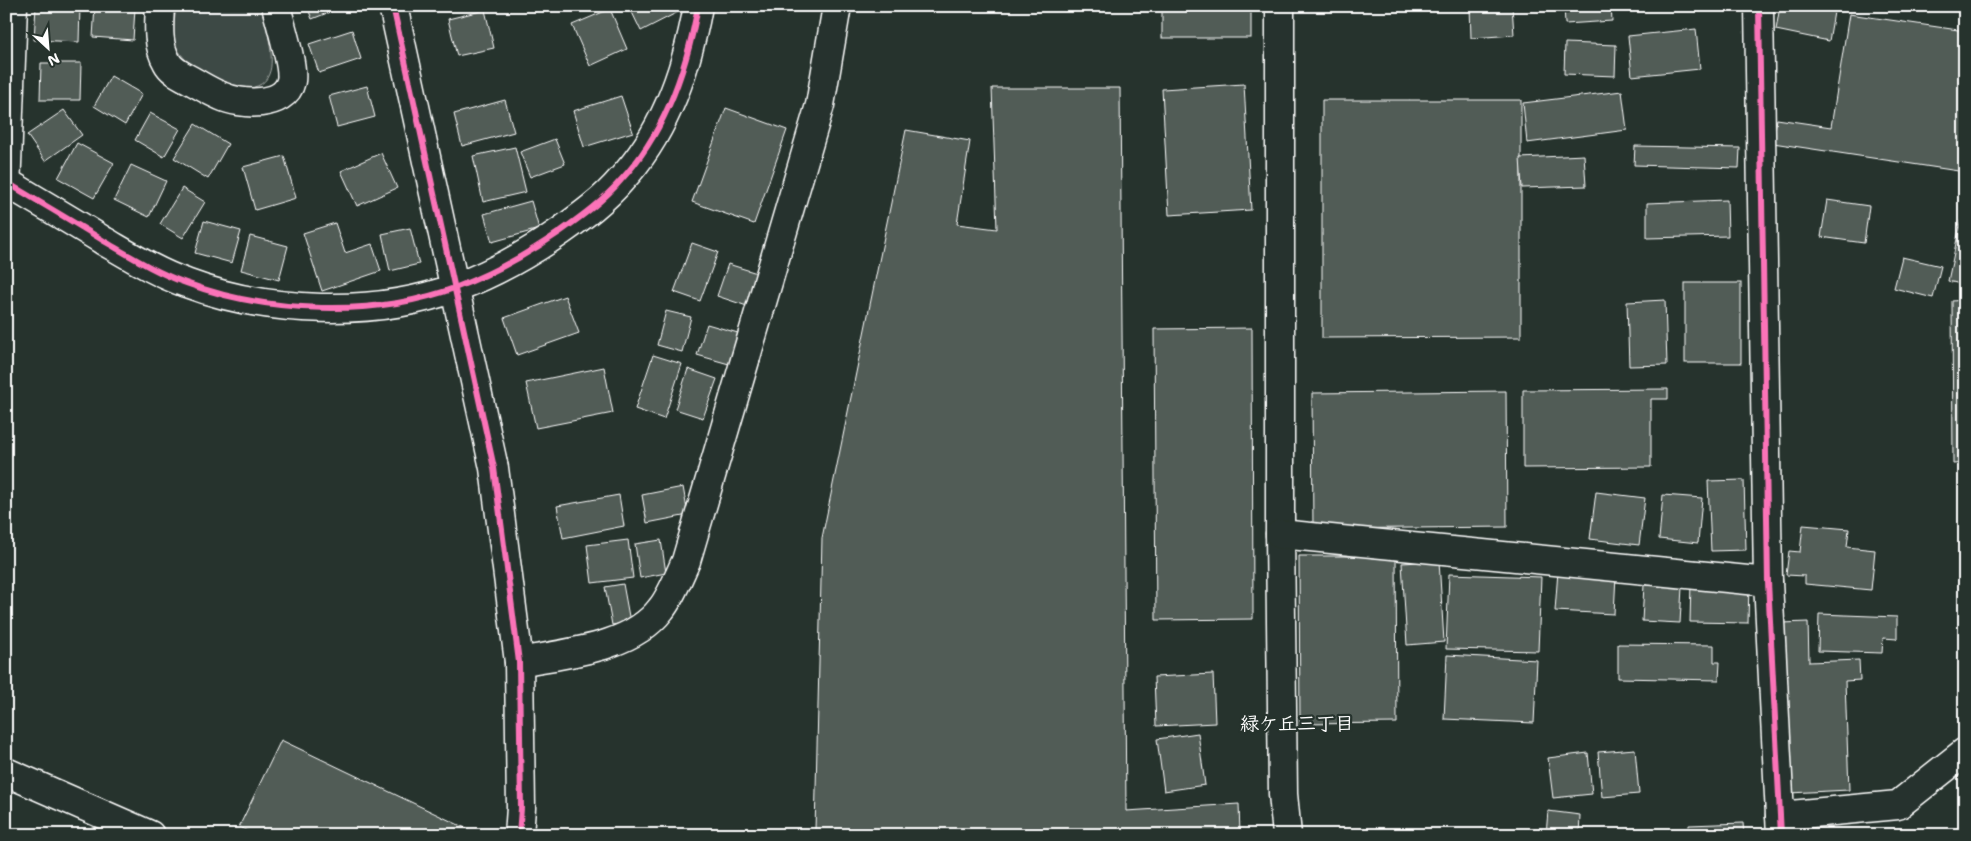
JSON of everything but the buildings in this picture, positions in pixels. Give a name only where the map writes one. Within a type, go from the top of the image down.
[{"type":"street","points":[[6,190],[13,6]]},
{"type":"street","points":[[160,6],[160,45],[167,63],[174,70],[221,97],[245,102],[272,100],[286,90],[290,82],[288,60],[276,6]]},
{"type":"street","points":[[393,6],[494,468],[519,662],[521,808],[519,835]]},
{"type":"street","points":[[6,183],[144,264],[185,283],[228,296],[261,302],[309,307],[370,306],[407,301],[456,288],[506,266],[585,214],[622,180],[649,143],[678,88],[698,6]]},
{"type":"street","points":[[519,662],[614,642],[639,630],[662,609],[686,561],[820,105],[837,6]]},
{"type":"street","points":[[1280,6],[1280,534],[1283,794],[1287,835]]},
{"type":"street","points":[[1759,6],[1768,582],[1780,825],[1898,805],[1965,752]]},
{"type":"street","points":[[1280,534],[1768,582]]},
{"type":"street","points":[[6,772],[150,835]]},
{"type":"shaded area","points":[[176,6],[262,6],[271,59],[271,67],[267,78],[261,84],[254,87],[236,87],[186,60],[175,44]]},
{"type":"cycle path","points":[[393,6],[494,468],[519,662],[521,808],[519,835]]},
{"type":"cycle path","points":[[6,182],[144,264],[175,279],[217,293],[251,301],[321,308],[392,304],[425,297],[471,282],[523,255],[577,220],[614,187],[636,162],[662,121],[688,53],[698,6]]},
{"type":"cycle path","points":[[1759,6],[1768,582],[1781,835]]},
{"type":"district","name":"緑ケ丘三丁目","points":[[1297,723]]}]
